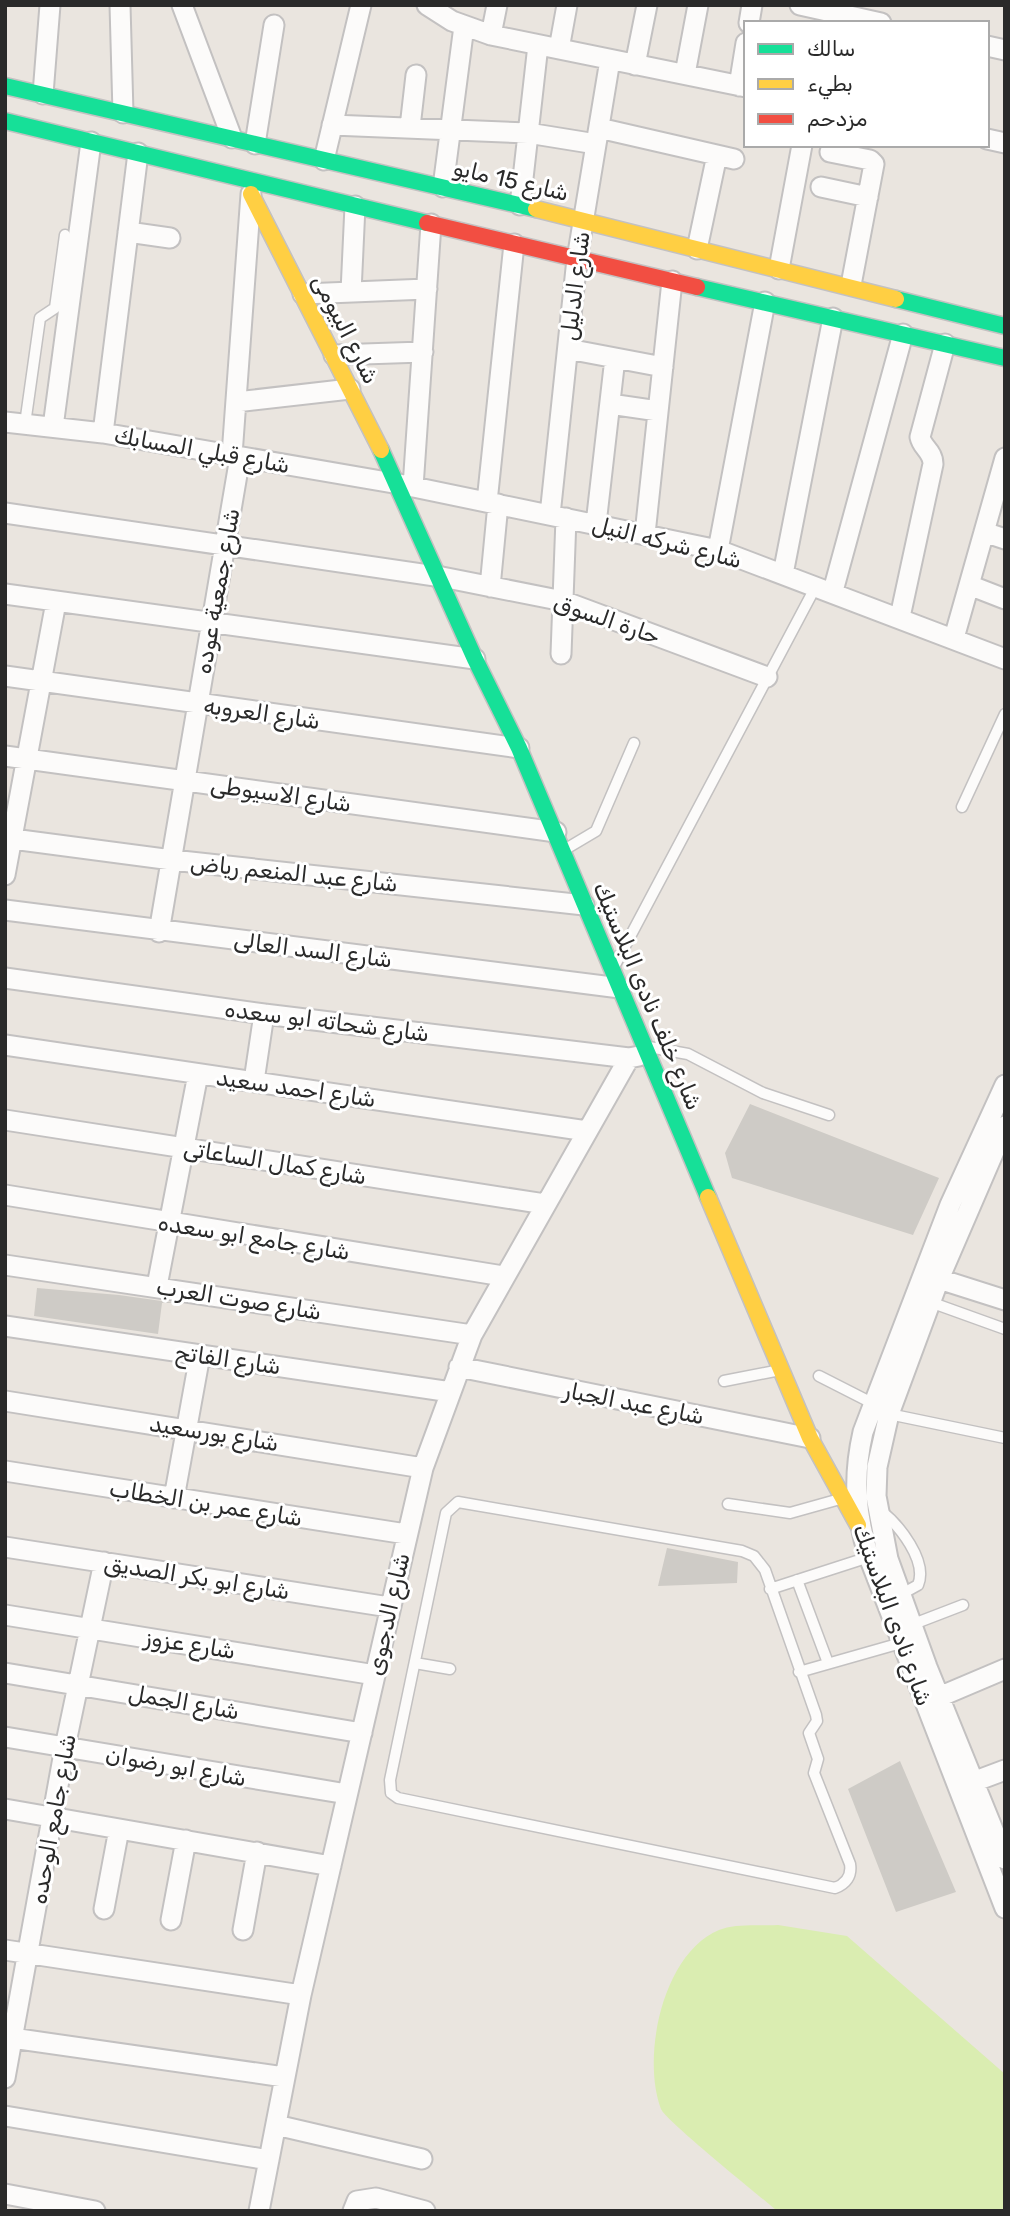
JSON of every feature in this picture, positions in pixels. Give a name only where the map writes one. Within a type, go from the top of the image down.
[{"type":"main road","name":"شارع 15 مايو","points":[[5,86],[583,220],[851,285],[1005,326]]},
{"type":"main road","points":[[5,121],[138,153],[252,188],[355,206],[1005,358]]},
{"type":"main road","name":"شارع البيومى","points":[[252,188],[350,389],[406,485]]},
{"type":"main road","name":"شارع خلف نادى البلاستيك","points":[[406,485],[475,659],[519,748],[613,969],[641,1053],[810,1438],[858,1525]]},
{"type":"street","points":[[43,94],[50,5]]},
{"type":"street","points":[[120,5],[122,113]]},
{"type":"street","points":[[182,5],[232,138]]},
{"type":"street","points":[[324,160],[361,5]]},
{"type":"street","points":[[491,35],[497,5]]},
{"type":"street","points":[[559,49],[567,5]]},
{"type":"street","points":[[635,65],[648,5]]},
{"type":"street","points":[[685,75],[698,5]]},
{"type":"street","points":[[430,6],[464,26],[491,35],[742,87],[744,65]]},
{"type":"street","points":[[808,12],[866,21]]},
{"type":"street","points":[[255,144],[274,25]]},
{"type":"street","points":[[443,187],[464,26]]},
{"type":"street","points":[[520,205],[538,46]]},
{"type":"street","name":"شارع الدليل","points":[[561,654],[563,601],[558,516],[568,349],[577,259],[610,60]]},
{"type":"street","points":[[410,127],[416,75]]},
{"type":"street","points":[[332,125],[598,136],[726,157],[698,249]]},
{"type":"street","points":[[53,427],[91,142]]},
{"type":"street","points":[[779,269],[802,147]]},
{"type":"street","points":[[830,152],[873,162],[851,285]]},
{"type":"street","points":[[103,433],[138,153]]},
{"type":"street","points":[[821,187],[868,197]]},
{"type":"street","name":"شارع جمعية عوده","points":[[159,932],[212,625],[236,456],[236,402],[252,188]]},
{"type":"street","points":[[351,292],[355,206]]},
{"type":"street","points":[[406,485],[422,352],[431,224]]},
{"type":"street","points":[[128,232],[170,238]]},
{"type":"street","points":[[490,587],[493,503],[514,244]]},
{"type":"street","points":[[645,534],[672,281]]},
{"type":"street","points":[[303,294],[427,289]]},
{"type":"street","points":[[719,550],[765,302]]},
{"type":"street","points":[[783,573],[833,318]]},
{"type":"street","points":[[825,588],[903,334]]},
{"type":"street","points":[[900,617],[933,464],[931,452],[921,443],[920,436],[945,344]]},
{"type":"street","points":[[568,349],[663,367]]},
{"type":"street","points":[[334,355],[422,352]]},
{"type":"street","points":[[596,524],[615,358]]},
{"type":"street","points":[[236,402],[350,389]]},
{"type":"street","points":[[610,404],[658,411]]},
{"type":"street","name":"شارع قبلي المسابك","points":[[5,422],[103,433],[406,485]]},
{"type":"street","points":[[954,638],[1004,465]]},
{"type":"street","name":"شارع شركه النيل","points":[[406,485],[719,550],[825,588],[1005,659]]},
{"type":"street","name":"حارة السوق","points":[[5,513],[442,577],[563,601],[767,677]]},
{"type":"street","points":[[984,532],[1005,539]]},
{"type":"street","points":[[969,585],[1005,600]]},
{"type":"street","points":[[5,594],[212,625],[475,659]]},
{"type":"street","points":[[5,875],[9,838],[27,759],[56,602]]},
{"type":"street","name":"شارع العروبه","points":[[5,676],[519,748]]},
{"type":"street","name":"شارع الاسيوطى","points":[[5,756],[185,781],[560,841]]},
{"type":"street","name":"شارع عبد المنعم رياض","points":[[9,838],[172,860],[584,905]]},
{"type":"street","name":"شارع السد العالى","points":[[5,910],[159,932],[620,988]]},
{"type":"street","name":"شارع شحاته ابو سعده","points":[[5,978],[264,1014],[641,1053]]},
{"type":"street","points":[[254,1082],[264,1014]]},
{"type":"street","name":"شارع احمد سعيد","points":[[5,1045],[587,1131]]},
{"type":"street","name":"شارع الدجوى","points":[[259,2211],[301,1995],[423,1468],[472,1335],[587,1131],[641,1053]]},
{"type":"street","points":[[157,1286],[198,1074]]},
{"type":"street","name":"شارع نادى البلاستيك","points":[[1005,1085],[950,1205],[881,1409],[877,1467],[877,1508],[888,1559],[939,1697],[1005,1859]]},
{"type":"street","name":"شارع كمال الساعاتى","points":[[5,1120],[545,1204]]},
{"type":"street","name":"شارع نادى البلاستيك","points":[[1004,1128],[930,1302],[856,1462],[858,1525],[901,1643],[1005,1908]]},
{"type":"street","name":"شارع جامع ابو سعده","points":[[5,1195],[503,1276]]},
{"type":"street","name":"شارع صوت العرب","points":[[5,1265],[472,1335]]},
{"type":"street","points":[[939,1279],[1005,1300]]},
{"type":"street","name":"شارع الفاتح","points":[[5,1326],[451,1392]]},
{"type":"street","points":[[174,1498],[200,1355]]},
{"type":"street","name":"شارع عبد الجبار","points":[[459,1367],[810,1438]]},
{"type":"street","name":"شارع بورسعيد","points":[[5,1401],[187,1428],[423,1468]]},
{"type":"street","name":"شارع عمر بن الخطاب","points":[[5,1471],[406,1534]]},
{"type":"street","name":"شارع ابو بكر الصديق","points":[[5,1547],[389,1607]]},
{"type":"street","name":"شارع جامع الوحده","points":[[5,2078],[9,2038],[28,1954],[65,1747],[104,1562]]},
{"type":"street","name":"شارع عزوز","points":[[5,1615],[375,1675]]},
{"type":"street","points":[[939,1697],[1005,1669]]},
{"type":"street","name":"شارع الجمل","points":[[5,1673],[362,1733]]},
{"type":"street","name":"شارع ابو رضوان","points":[[5,1737],[347,1794]]},
{"type":"street","points":[[973,1782],[1005,1770]]},
{"type":"street","points":[[5,1809],[331,1866]]},
{"type":"street","points":[[104,1909],[119,1829]]},
{"type":"street","points":[[171,1920],[186,1840]]},
{"type":"street","points":[[243,1930],[257,1852]]},
{"type":"street","points":[[5,1950],[301,1995]]},
{"type":"street","points":[[9,2038],[284,2077]]},
{"type":"street","points":[[5,2116],[269,2160]]},
{"type":"street","points":[[276,2125],[422,2159]]},
{"type":"street","points":[[5,2194],[95,2211]]},
{"type":"street","points":[[354,2208],[363,2198],[370,2197],[425,2211]]},
{"type":"lane","points":[[26,424],[40,318],[55,308],[65,235]]},
{"type":"lane","points":[[613,969],[767,677],[825,588]]},
{"type":"lane","points":[[962,807],[1005,714]]},
{"type":"lane","points":[[560,841],[596,831],[634,743]]},
{"type":"lane","points":[[641,1053],[688,1054],[763,1093],[829,1115]]},
{"type":"lane","points":[[930,1302],[1005,1329]]},
{"type":"lane","points":[[724,1381],[781,1370]]},
{"type":"lane","points":[[819,1376],[881,1409],[1005,1438]]},
{"type":"lane","points":[[728,1504],[790,1513],[843,1498]]},
{"type":"lane","points":[[458,1502],[742,1551],[758,1560],[817,1718],[808,1733],[818,1759],[814,1773],[850,1864],[848,1880],[835,1888],[398,1798],[391,1793],[389,1785],[415,1663],[446,1513],[458,1502]]},
{"type":"lane","points":[[770,1588],[869,1557]]},
{"type":"lane","points":[[797,1580],[828,1663]]},
{"type":"lane","points":[[911,1625],[963,1605]]},
{"type":"lane","points":[[799,1672],[901,1643]]},
{"type":"lane","points":[[415,1663],[450,1669]]},
{"type":"green space","points":[[778,1925],[847,1936],[1005,2074],[1005,2211],[777,2211],[695,2143],[661,2109],[655,2087],[656,2035],[661,2008],[684,1960],[700,1942],[719,1930],[740,1926]]},
{"type":"building","points":[[750,1104],[939,1178],[913,1235],[732,1178],[725,1153]]},
{"type":"building","points":[[37,1288],[176,1303],[162,1303],[158,1334],[34,1316]]},
{"type":"building","points":[[667,1548],[738,1562],[737,1583],[658,1586]]},
{"type":"building","points":[[900,1761],[956,1892],[896,1912],[848,1789]]},
{"type":"traffic: fast","points":[[5,86],[536,209]]},
{"type":"traffic: fast","points":[[5,121],[427,223]]},
{"type":"traffic: fast","points":[[697,287],[1005,358]]},
{"type":"traffic: fast","points":[[896,299],[1005,326]]},
{"type":"traffic: fast","points":[[381,450],[475,659],[519,748],[708,1197]]},
{"type":"traffic: slow","points":[[251,194],[381,450]]},
{"type":"traffic: slow","points":[[536,209],[896,299]]},
{"type":"traffic: slow","points":[[708,1197],[810,1438],[858,1525]]},
{"type":"traffic: jam","points":[[427,223],[697,287]]}]
